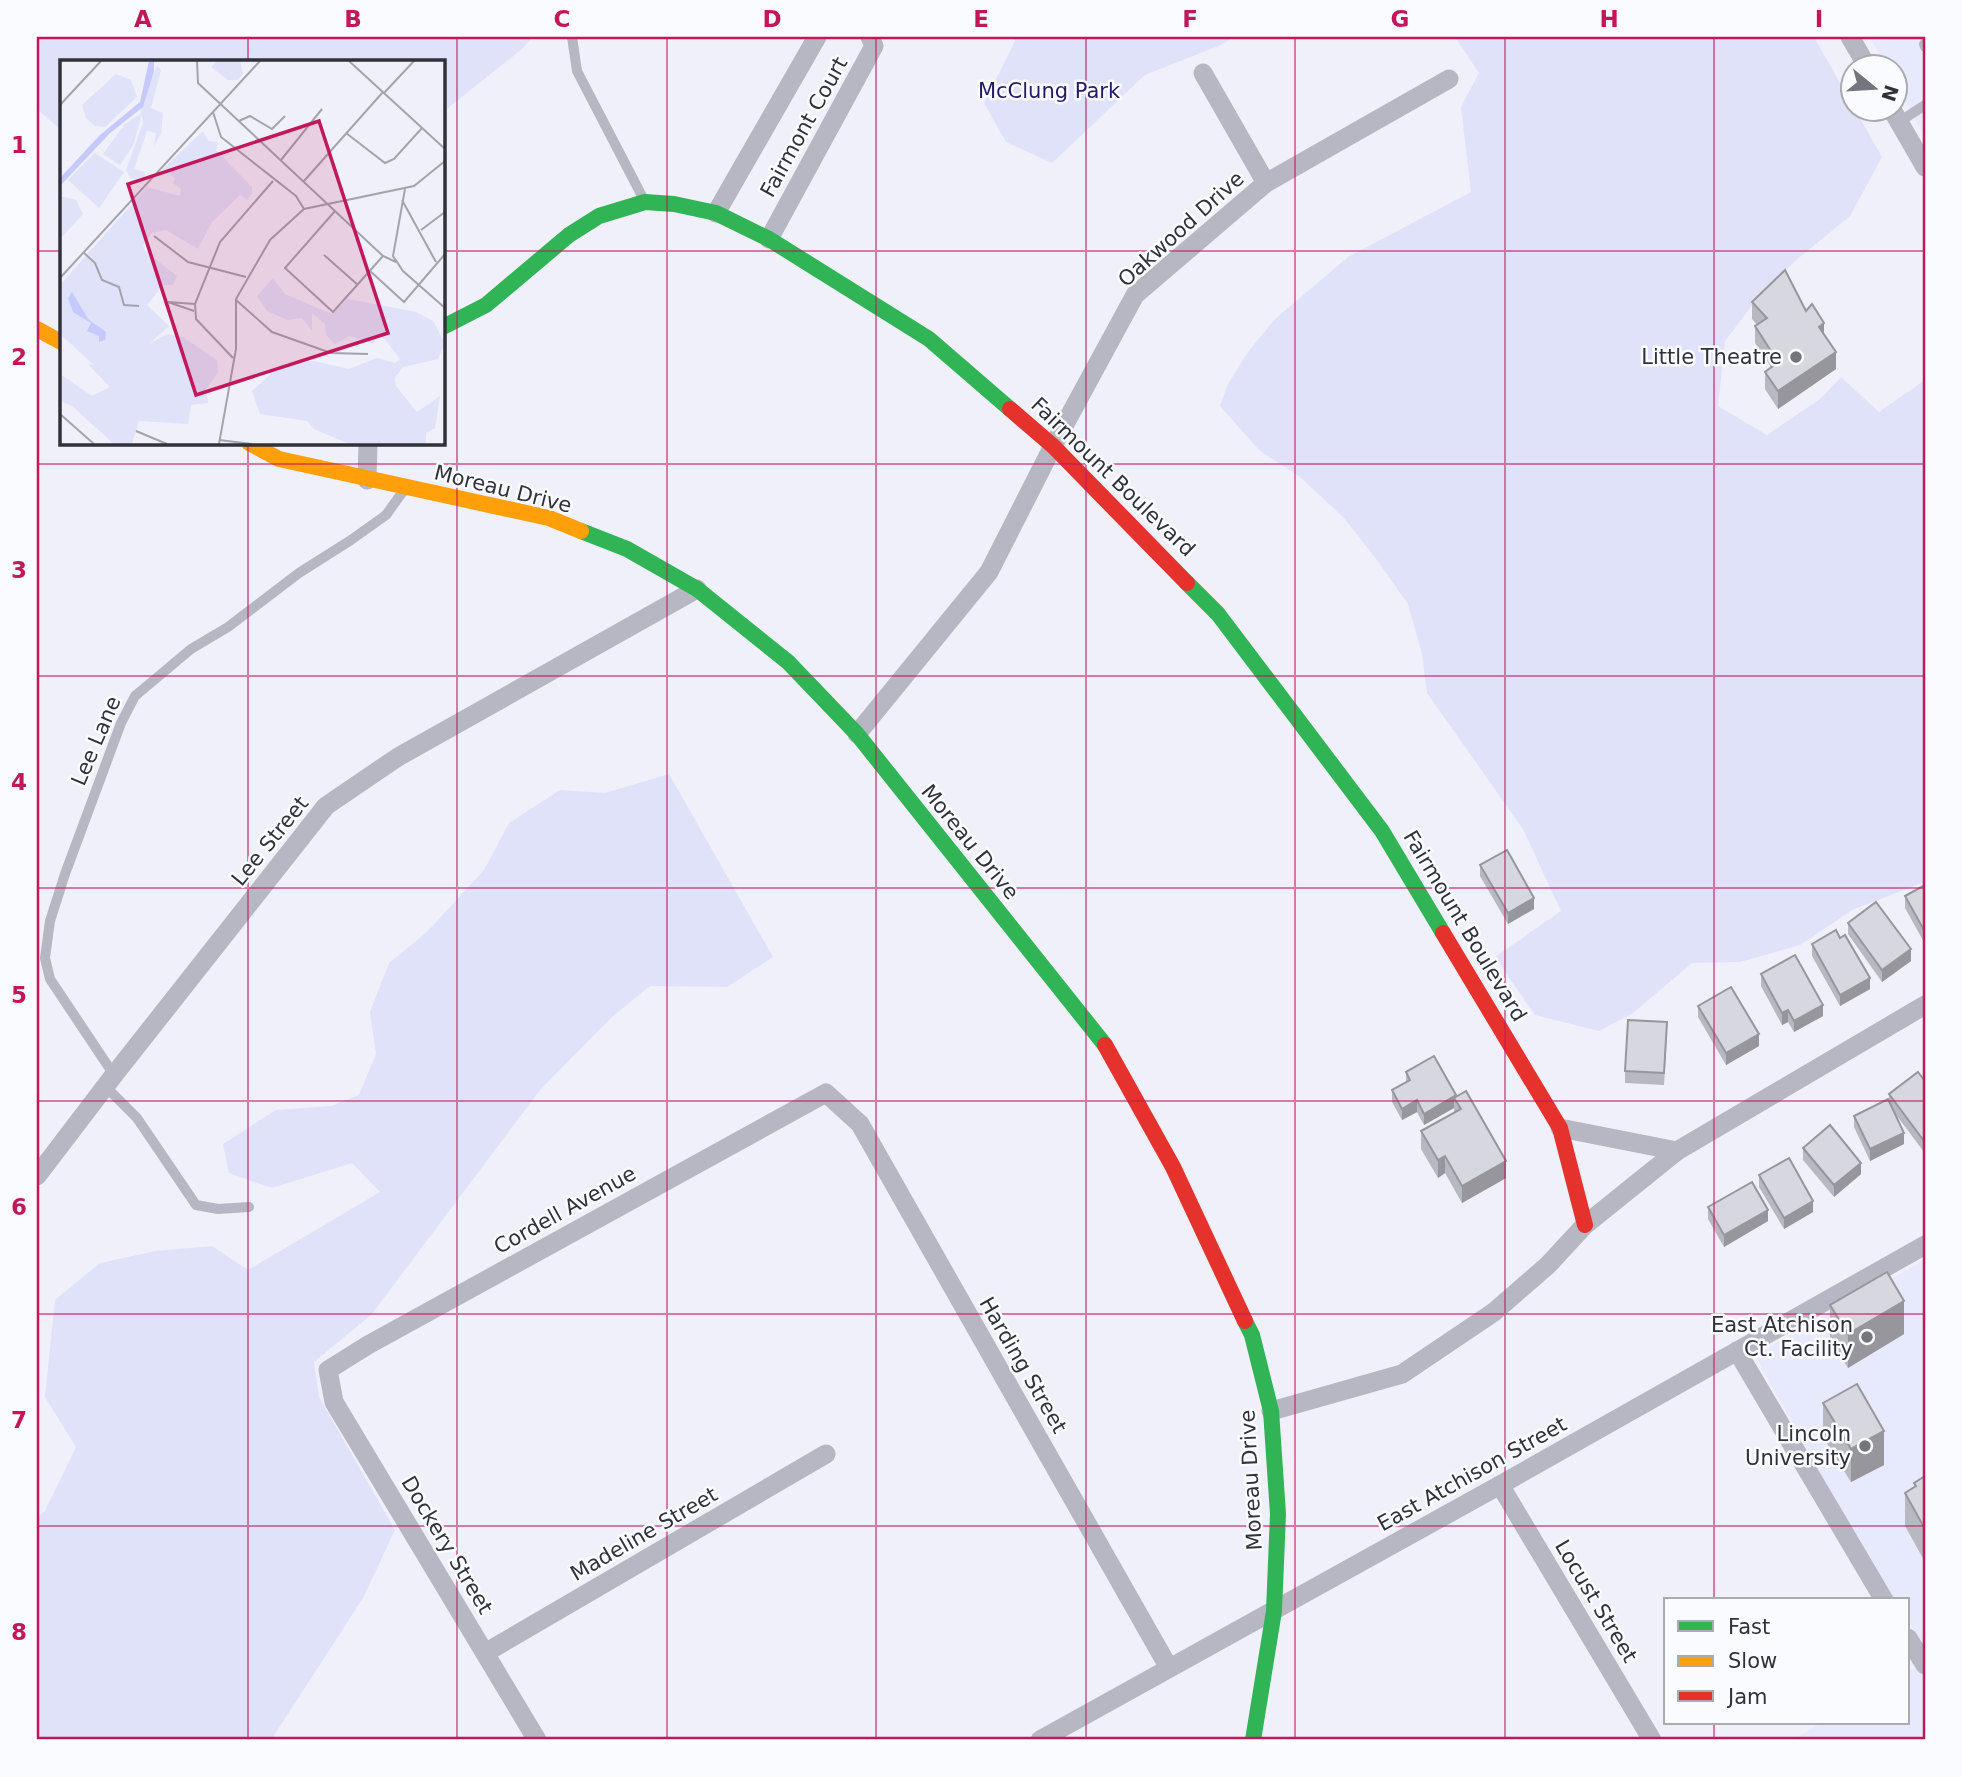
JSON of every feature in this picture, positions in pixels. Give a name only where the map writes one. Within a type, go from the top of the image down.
[{"type":"main road","name":"Fairmount Boulevard","points":[[444,326],[486,305],[569,235],[599,216],[645,202],[674,204],[716,213],[769,239],[929,339],[1053,446],[1218,614],[1382,831],[1560,1128],[1585,1225]]},
{"type":"main road","points":[[37,329],[60,341]]},
{"type":"main road","name":"Moreau Drive","points":[[251,444],[279,458],[367,480],[549,518],[627,549],[697,589],[788,662],[857,734],[1102,1039],[1173,1167],[1252,1335],[1271,1411],[1278,1514],[1273,1611],[1253,1740]]},
{"type":"street","name":"Fairmont Court","points":[[716,213],[817,37]]},
{"type":"street","name":"Fairmont Court","points":[[769,239],[874,46],[870,37]]},
{"type":"street","points":[[1203,73],[1266,183]]},
{"type":"street","name":"Oakwood Drive","points":[[857,734],[989,572],[1053,446],[1135,295],[1266,183],[1449,79]]},
{"type":"street","points":[[1899,122],[1925,167]]},
{"type":"street","points":[[367,480],[368,444]]},
{"type":"street","name":"Lee Street","points":[[37,1176],[326,806],[398,757],[697,589]]},
{"type":"street","points":[[1271,1411],[1402,1374],[1494,1312],[1548,1265],[1585,1225],[1677,1151],[1925,1005]]},
{"type":"street","name":"Cordell Avenue","points":[[328,1370],[368,1345],[826,1093]]},
{"type":"street","name":"Harding Street","points":[[826,1093],[860,1124],[1168,1668]]},
{"type":"street","points":[[1560,1128],[1677,1151]]},
{"type":"street","name":"East Atchison Street","points":[[1040,1740],[1925,1245]]},
{"type":"street","points":[[1737,1351],[1883,1598]]},
{"type":"street","name":"Dockery Street","points":[[328,1370],[334,1402],[537,1740]]},
{"type":"street","name":"Madeline Street","points":[[485,1653],[827,1454]]},
{"type":"street","name":"Locust Street","points":[[1500,1485],[1652,1740]]},
{"type":"street","points":[[1910,1641],[1925,1665]]},
{"type":"lane","points":[[572,37],[577,71],[645,202]]},
{"type":"lane","name":"Lee Lane","points":[[249,1208],[218,1209],[196,1205],[110,1080],[50,979],[45,958],[50,922],[121,723],[135,696],[191,649],[228,627],[299,573],[386,515],[406,487]]},
{"type":"shaded area","points":[[1870,37],[1925,37],[1925,137],[1910,110],[1910,52],[1878,52]]},
{"type":"shaded area","name":"Lincoln University","points":[[1925,1260],[1925,1647],[1910,1624],[1910,1598],[1893,1598],[1855,1537],[1755,1355]]},
{"type":"shaded area","points":[[1925,1662],[1925,1740],[1792,1740],[1820,1724],[1910,1724],[1910,1671]]},
{"type":"green space","points":[[37,37],[532,37],[522,49],[444,111],[444,60],[60,60],[60,129],[37,109]]},
{"type":"green space","name":"McClung Park","points":[[1015,37],[1234,37],[1221,45],[1145,75],[1052,163],[1006,142],[984,103]]},
{"type":"green space","points":[[1455,37],[1814,37],[1840,83],[1840,122],[1862,122],[1882,157],[1850,216],[1795,261],[1757,299],[1725,341],[1718,406],[1767,435],[1820,399],[1841,377],[1879,412],[1925,380],[1925,882],[1854,909],[1800,945],[1740,962],[1692,963],[1633,1013],[1599,1031],[1535,1015],[1495,957],[1561,911],[1523,829],[1427,693],[1422,654],[1408,604],[1344,518],[1299,476],[1260,451],[1220,406],[1228,384],[1248,352],[1274,320],[1348,257],[1471,192],[1461,107],[1479,73]]},
{"type":"green space","points":[[669,774],[773,957],[727,987],[650,986],[612,1017],[540,1090],[371,1315],[314,1362],[319,1397],[395,1530],[363,1598],[271,1740],[37,1740],[37,1518],[45,1511],[76,1447],[45,1397],[55,1300],[100,1263],[156,1251],[212,1246],[248,1270],[380,1192],[352,1163],[272,1188],[229,1173],[223,1144],[276,1110],[331,1106],[359,1095],[376,1054],[370,1012],[389,963],[427,932],[484,870],[509,823],[560,790],[605,793]]},
{"type":"building","name":"Little Theatre","points":[[1785,270],[1806,311],[1812,304],[1824,323],[1819,327],[1836,352],[1778,391],[1765,372],[1778,362],[1755,326],[1767,318],[1752,302]]},
{"type":"building","points":[[1507,850],[1534,898],[1508,913],[1480,865]]},
{"type":"building","points":[[1925,885],[1925,932],[1905,896]]},
{"type":"building","points":[[1876,902],[1911,949],[1882,970],[1848,923]]},
{"type":"building","points":[[1836,930],[1840,938],[1845,935],[1870,978],[1840,995],[1812,944]]},
{"type":"building","points":[[1795,955],[1823,1005],[1794,1021],[1788,1010],[1782,1013],[1761,974]]},
{"type":"building","points":[[1731,987],[1759,1034],[1726,1053],[1698,1006]]},
{"type":"building","points":[[1628,1020],[1667,1022],[1664,1073],[1625,1071]]},
{"type":"building","points":[[1434,1056],[1456,1095],[1424,1114],[1417,1100],[1402,1109],[1392,1090],[1410,1080],[1406,1072]]},
{"type":"building","points":[[1918,1072],[1925,1081],[1924,1141],[1889,1094]]},
{"type":"building","points":[[1466,1091],[1506,1161],[1462,1186],[1445,1156],[1438,1160],[1421,1131],[1461,1109],[1454,1098]]},
{"type":"building","points":[[1888,1099],[1904,1133],[1870,1149],[1854,1116]]},
{"type":"building","points":[[1830,1125],[1861,1163],[1834,1185],[1803,1148]]},
{"type":"building","points":[[1789,1158],[1813,1201],[1784,1218],[1759,1175]]},
{"type":"building","points":[[1752,1182],[1768,1210],[1724,1235],[1708,1207]]},
{"type":"building","points":[[1887,1272],[1904,1301],[1848,1334],[1830,1305]]},
{"type":"building","points":[[1857,1384],[1884,1431],[1851,1449],[1823,1403]]},
{"type":"building","points":[[1925,1476],[1925,1529],[1905,1493]]},
{"type":"traffic: fast","points":[[444,326],[486,305],[569,235],[599,216],[645,202],[674,204],[716,213],[769,239],[929,339],[1010,409]]},
{"type":"traffic: fast","points":[[581,531],[627,549],[697,589],[788,662],[857,734],[1105,1045]]},
{"type":"traffic: fast","points":[[1187,583],[1218,614],[1382,831],[1443,933]]},
{"type":"traffic: fast","points":[[1245,1321],[1252,1335],[1271,1411],[1278,1514],[1274,1611],[1253,1740]]},
{"type":"traffic: slow","points":[[37,329],[60,341]]},
{"type":"traffic: slow","points":[[251,444],[279,459],[549,518],[581,531]]},
{"type":"traffic: jam","points":[[1010,409],[1053,446],[1187,583]]},
{"type":"traffic: jam","points":[[1443,933],[1560,1128],[1585,1225]]},
{"type":"traffic: jam","points":[[1105,1045],[1173,1167],[1245,1321]]},
{"type":"place","name":"Little Theatre","points":[[1796,357]]},
{"type":"place","name":"East Atchison Ct. Facility","points":[[1867,1337]]},
{"type":"place","name":"Lincoln University","points":[[1865,1446]]}]
